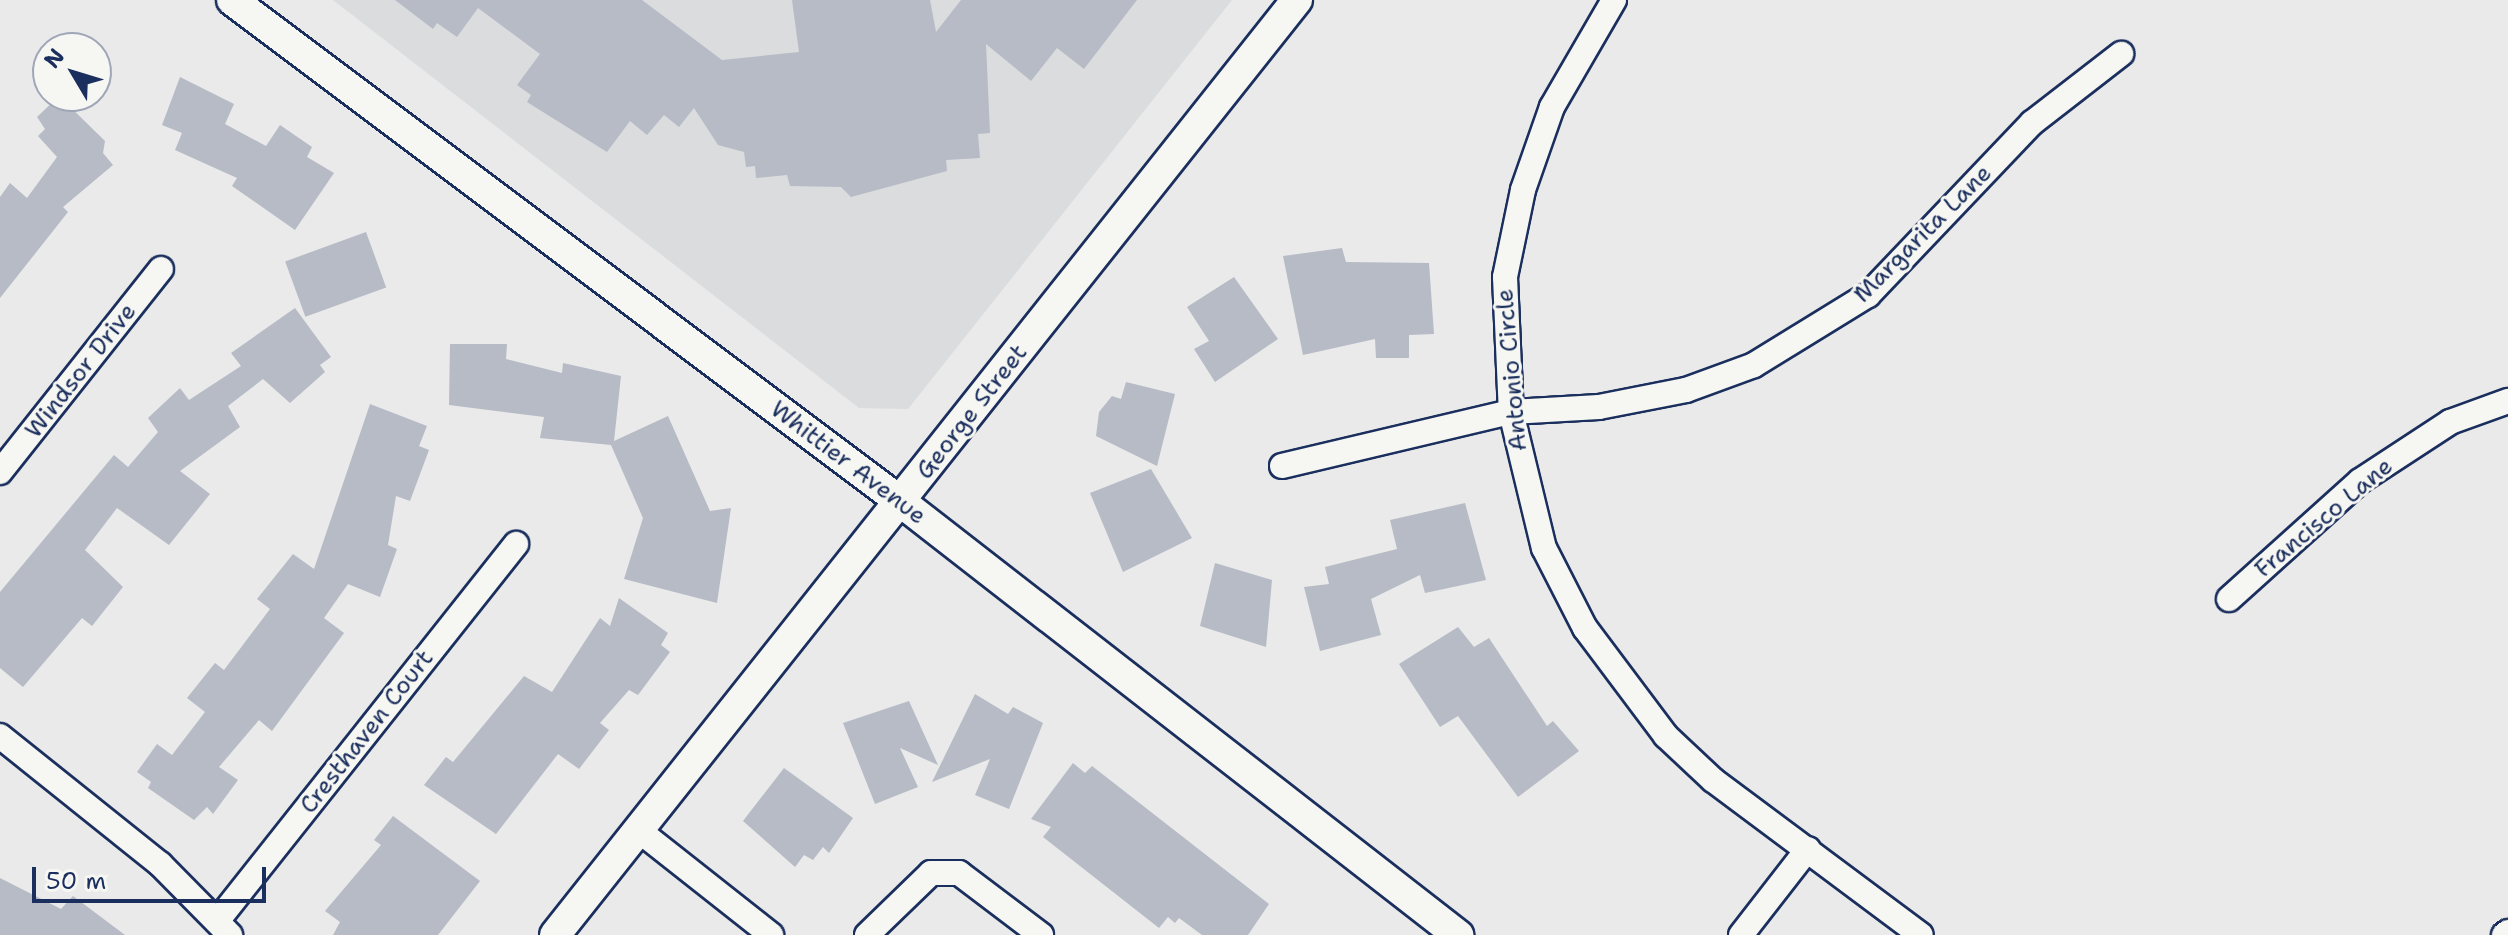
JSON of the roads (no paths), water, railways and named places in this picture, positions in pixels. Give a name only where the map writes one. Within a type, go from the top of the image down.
[{"type":"street","name":"Whittier Avenue","points":[[232,0],[901,502],[1458,935]]},
{"type":"street","name":"George Street","points":[[555,935],[1297,0]]},
{"type":"street","name":"Antonio Circle","points":[[1614,0],[1552,107],[1523,190],[1505,277],[1511,412],[1544,548],[1620,680],[1666,736],[1713,780],[1921,935]]},
{"type":"street","name":"Margarita Lane","points":[[1282,466],[1511,412],[1599,407],[1686,390],[1754,365],[1824,326],[1868,295],[2032,123],[2121,54]]},
{"type":"street","name":"Windsor Drive","points":[[0,472],[161,269]]},
{"type":"street","name":"Francisco Lane","points":[[2229,599],[2360,481],[2450,422],[2508,401]]},
{"type":"street","name":"Cresthaven Court","points":[[224,927],[516,544]]},
{"type":"street","points":[[0,736],[160,864],[224,927]]},
{"type":"street","points":[[637,829],[771,935]]},
{"type":"street","points":[[1741,935],[1808,849]]},
{"type":"street","points":[[867,935],[931,873],[959,873],[1041,935]]}]
